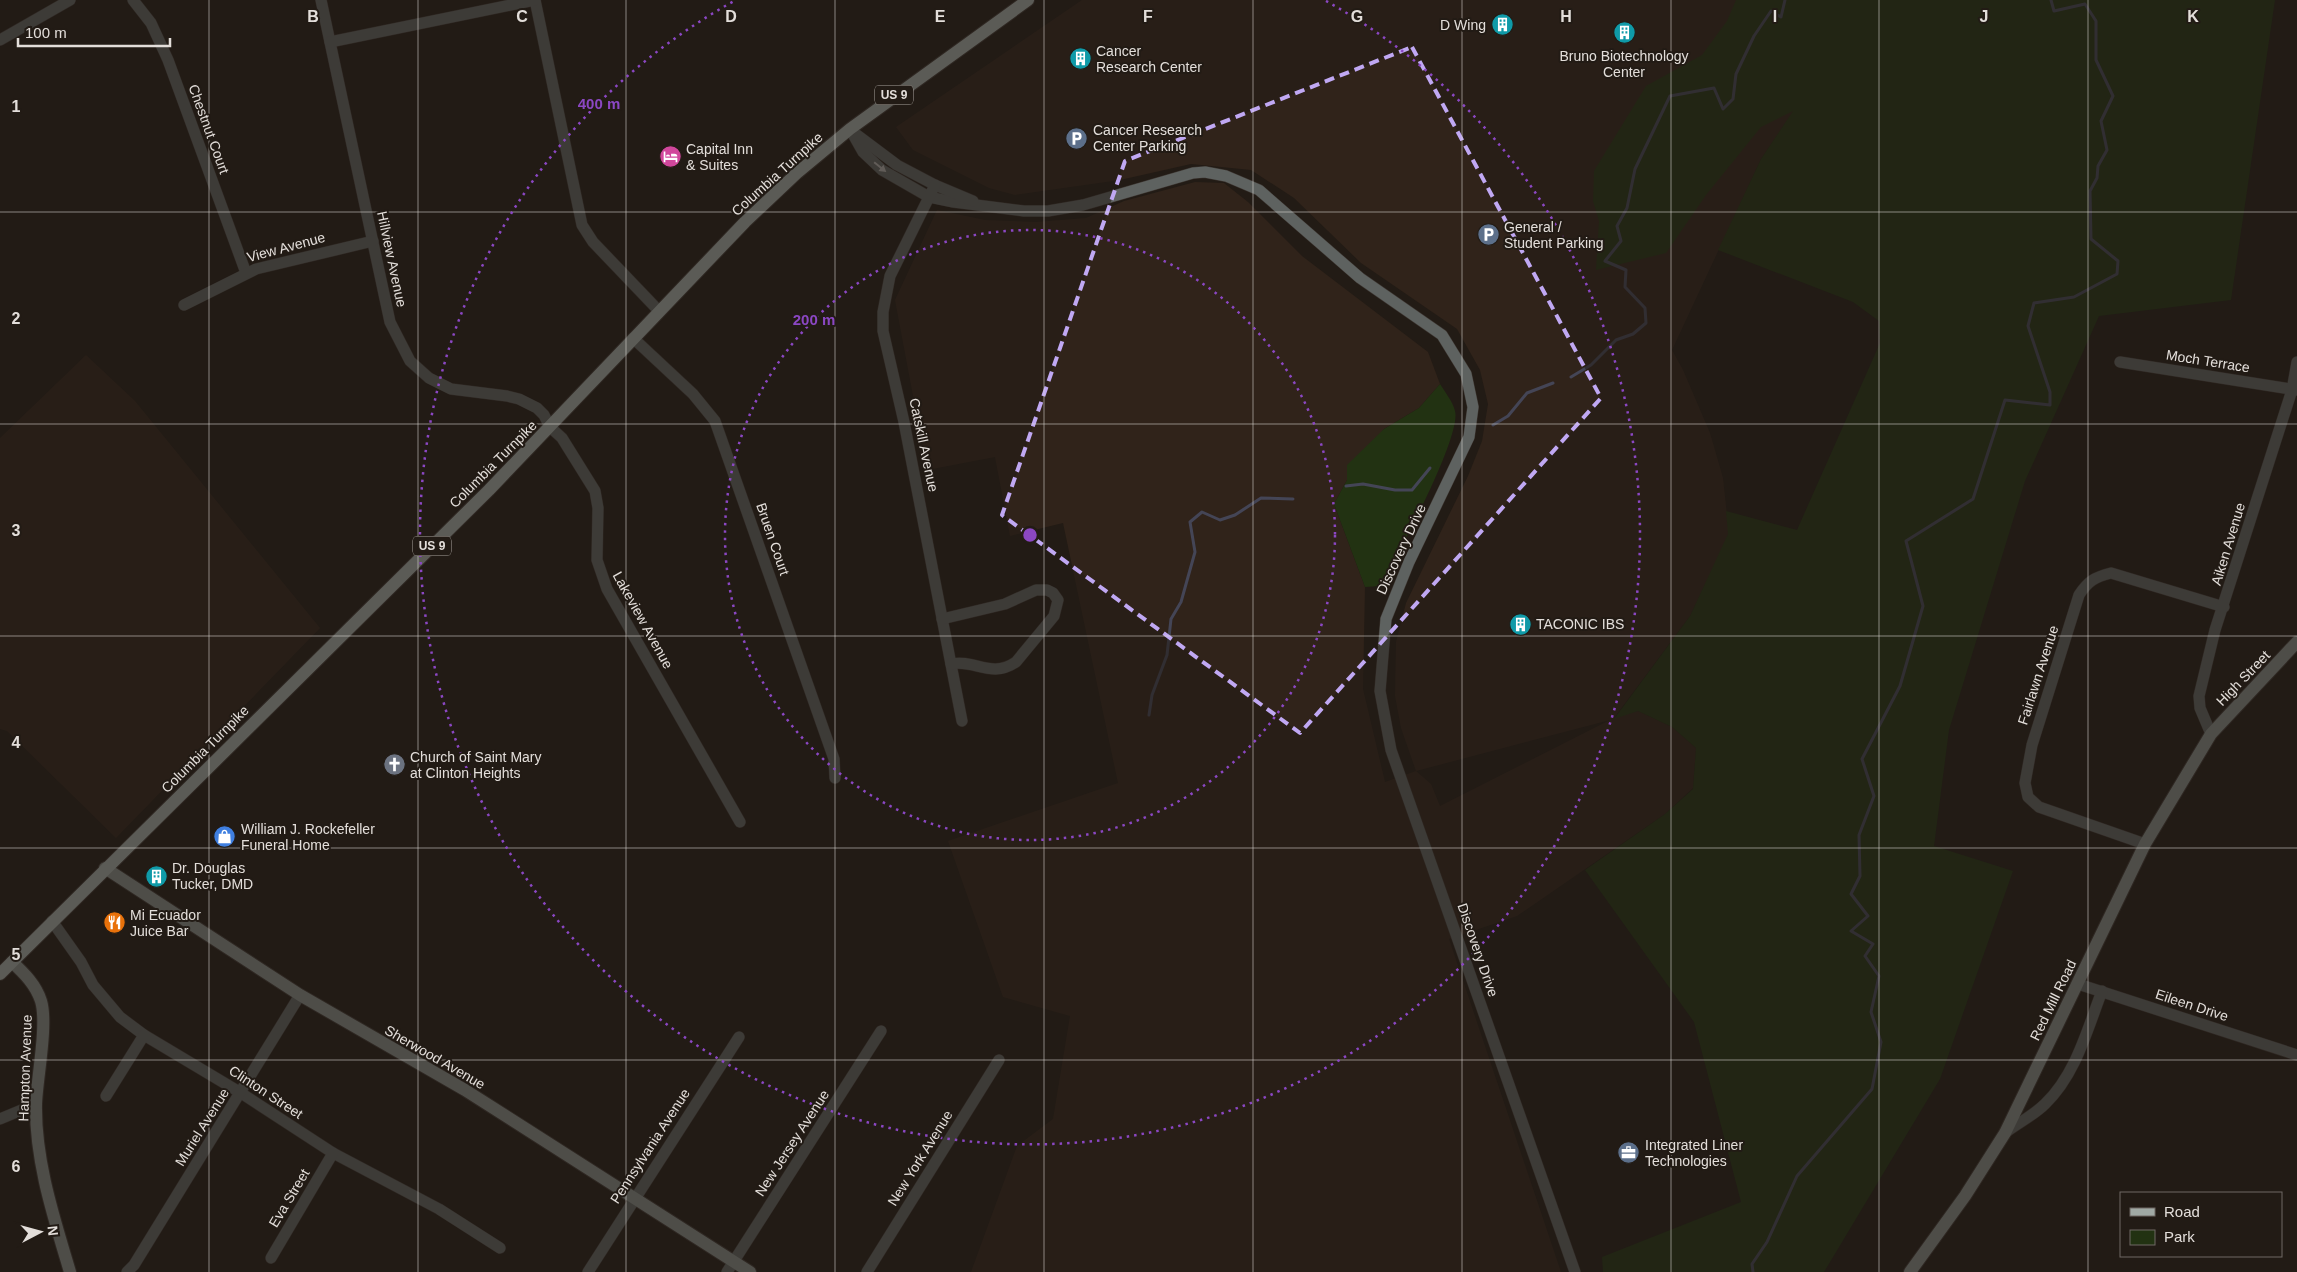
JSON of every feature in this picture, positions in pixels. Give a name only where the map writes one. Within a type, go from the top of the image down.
[{"type":"main road","name":"Columbia Turnpike","points":[[0,974],[461,517],[550,427],[659,310],[745,222],[797,173],[850,129],[1028,0]]},
{"type":"street","points":[[0,40],[70,0]]},
{"type":"street","name":"Chestnut Court","points":[[133,0],[151,23],[168,60],[246,273]]},
{"type":"street","name":"Hillview Avenue","points":[[321,0],[390,322],[405,353],[416,369],[441,386],[519,399],[537,408],[544,415],[550,427]]},
{"type":"street","points":[[330,42],[535,0],[582,226],[593,242],[659,310]]},
{"type":"street","name":"Discovery Drive","points":[[850,129],[897,165],[935,185],[986,206]]},
{"type":"street","name":"Discovery Drive","points":[[850,129],[863,152],[882,170],[929,197],[1024,211],[1048,211],[1091,203],[1157,182],[1193,173],[1205,172],[1226,176],[1258,190],[1360,278],[1442,335],[1466,374],[1473,407],[1469,437],[1409,562],[1386,618],[1380,691],[1390,750],[1575,1272]]},
{"type":"street","name":"Catskill Avenue","points":[[935,185],[890,276],[884,303],[883,332],[904,422],[962,721]]},
{"type":"street","name":"View Avenue","points":[[184,305],[246,273],[269,265],[373,241]]},
{"type":"street","name":"Bruen Court","points":[[633,338],[693,394],[715,421],[834,760],[836,778]]},
{"type":"street","name":"Moch Terrace","points":[[2120,362],[2294,390]]},
{"type":"street","name":"Aiken Avenue","points":[[2211,734],[2200,708],[2199,696],[2216,630],[2294,390],[2297,362]]},
{"type":"street","name":"Lakeview Avenue","points":[[550,427],[562,438],[596,491],[598,508],[597,560],[607,589],[740,822]]},
{"type":"street","name":"Fairlawn Avenue","points":[[2145,844],[2039,807],[2028,797],[2025,784],[2032,745],[2079,595],[2087,582],[2096,576],[2111,573],[2224,607]]},
{"type":"street","points":[[942,619],[1005,604],[1036,590],[1047,590],[1053,593],[1058,600],[1054,616],[1010,667],[991,669],[957,662],[951,664]]},
{"type":"street","name":"High Street","points":[[2211,734],[2297,642]]},
{"type":"street","name":"Red Mill Road","points":[[1910,1272],[1965,1196],[2005,1133],[2145,844],[2211,734]]},
{"type":"street","name":"Sherwood Avenue","points":[[105,868],[300,995],[464,1090],[634,1198],[731,1267],[750,1272]]},
{"type":"street","name":"Clinton Street","points":[[52,921],[81,962],[93,985],[120,1017],[144,1036],[241,1093],[333,1153],[440,1209],[500,1248]]},
{"type":"street","name":"Hampton Avenue","points":[[12,962],[26,976],[41,1002],[43,1018],[36,1104],[38,1152],[70,1272]]},
{"type":"street","name":"Eileen Drive","points":[[2078,984],[2297,1055]]},
{"type":"street","points":[[2005,1133],[2035,1112],[2065,1080],[2075,1061],[2102,992]]},
{"type":"street","name":"Muriel Avenue","points":[[127,1272],[134,1265],[300,995]]},
{"type":"street","name":"New Jersey Avenue","points":[[731,1267],[881,1031]]},
{"type":"street","points":[[106,1096],[144,1036]]},
{"type":"street","name":"Pennsylvania Avenue","points":[[588,1272],[739,1037]]},
{"type":"street","name":"New York Avenue","points":[[867,1272],[999,1060]]},
{"type":"street","points":[[0,1119],[36,1104]]},
{"type":"street","name":"Eva Street","points":[[271,1258],[333,1153]]},
{"type":"highlighted area","points":[[1412,47],[1601,398],[1300,733],[1002,515],[1125,161]]},
{"type":"shaded area","points":[[1082,0],[1869,0],[1761,159],[1672,350],[1683,370],[1710,433],[1723,478],[1729,534],[1690,616],[1614,718],[1638,711],[1672,727],[1696,748],[1693,788],[1665,814],[1517,916],[1449,939],[1561,1272],[971,1272],[1017,1146],[1053,1119],[1070,1016],[1003,997],[948,841],[1118,783],[1063,523],[1010,536],[995,457],[927,470],[895,300],[937,210],[985,220],[1036,222],[1086,218],[1124,201],[1195,182],[1224,183],[1248,202],[1302,256],[1428,352],[1440,384],[1419,408],[1384,429],[1347,480],[1334,504],[1365,587],[1363,689],[1385,782],[1416,771],[1401,728],[1395,696],[1396,642],[1406,603],[1468,476],[1482,441],[1488,404],[1480,370],[1457,329],[1361,263],[1294,198],[1251,170],[1191,164],[1120,180],[1015,195],[989,188],[913,150],[896,127]],"holes":[[[1610,720],[1440,806],[1431,784],[1416,771]]]},
{"type":"shaded area","points":[[86,355],[135,401],[320,628],[116,838],[7,731],[0,729],[0,438]]},
{"type":"green space","points":[[1736,0],[2275,0],[2231,300],[2099,316],[2025,481],[1949,730],[1934,846],[2013,871],[1940,1079],[1824,1272],[1603,1272],[1602,1257],[1741,1202],[1694,1022],[1585,870],[1665,814],[1693,789],[1696,748],[1672,727],[1638,711],[1614,719],[1690,616],[1728,534],[1726,511],[1797,530],[1880,343],[1879,321],[1853,302],[1718,250],[1761,159],[1793,111],[1761,127],[1706,195],[1666,253],[1596,270],[1599,221],[1593,201],[1594,171],[1646,86],[1702,55],[1727,21]]},
{"type":"green space","points":[[1440,384],[1455,411],[1454,425],[1439,470],[1380,586],[1365,587],[1334,504],[1347,480],[1347,465],[1384,429],[1419,408]]},
{"type":"waterway","points":[[1571,377],[1591,365],[1616,340],[1633,334],[1646,323],[1645,308],[1625,287],[1626,270],[1605,261],[1621,241],[1617,226],[1627,208],[1635,169],[1670,96],[1714,88],[1723,109],[1733,99],[1736,74],[1754,36],[1771,11],[1781,17],[1785,0]]},
{"type":"waterway","points":[[1753,1272],[1752,1264],[1767,1242],[1797,1176],[1872,1089],[1881,1042],[1871,1012],[1879,976],[1865,956],[1873,944],[1851,931],[1868,916],[1851,894],[1860,876],[1859,835],[1874,796],[1862,759],[1900,686],[1923,606],[1906,541],[1973,499],[2005,400],[2050,405],[2050,392],[2028,326],[2034,303],[2074,297],[2117,274],[2118,261],[2091,239],[2090,191],[2097,178],[2098,166],[2107,150],[2101,121],[2113,96],[2096,60],[2096,21],[2085,4],[2054,11],[2051,0]]},
{"type":"waterway","points":[[1493,425],[1508,416],[1527,393],[1553,383]]},
{"type":"waterway","points":[[1346,486],[1363,484],[1395,490],[1412,490],[1430,468]]},
{"type":"waterway","points":[[1149,715],[1152,695],[1167,655],[1171,619],[1181,602],[1195,552],[1190,522],[1202,512],[1220,520],[1235,515],[1261,498],[1293,499]]},
{"type":"place","name":"D Wing","points":[[1502,25]]},
{"type":"place","name":"Bruno Biotechnology Center","points":[[1624,33]]},
{"type":"place","name":"Cancer Research Center","points":[[1080,59]]},
{"type":"place","name":"Cancer Research Center Parking","points":[[1077,138]]},
{"type":"place","name":"Capital Inn & Suites","points":[[670,157]]},
{"type":"place","name":"General / Student Parking","points":[[1488,235]]},
{"type":"place","name":"TACONIC IBS","points":[[1520,624]]},
{"type":"place","name":"Church of Saint Mary at Clinton Heights","points":[[394,765]]},
{"type":"place","name":"William J. Rockefeller Funeral Home","points":[[225,837]]},
{"type":"place","name":"Dr. Douglas Tucker, DMD","points":[[156,876]]},
{"type":"place","name":"Mi Ecuador Juice Bar","points":[[114,923]]},
{"type":"place","name":"Integrated Liner Technologies","points":[[1629,1153]]}]
